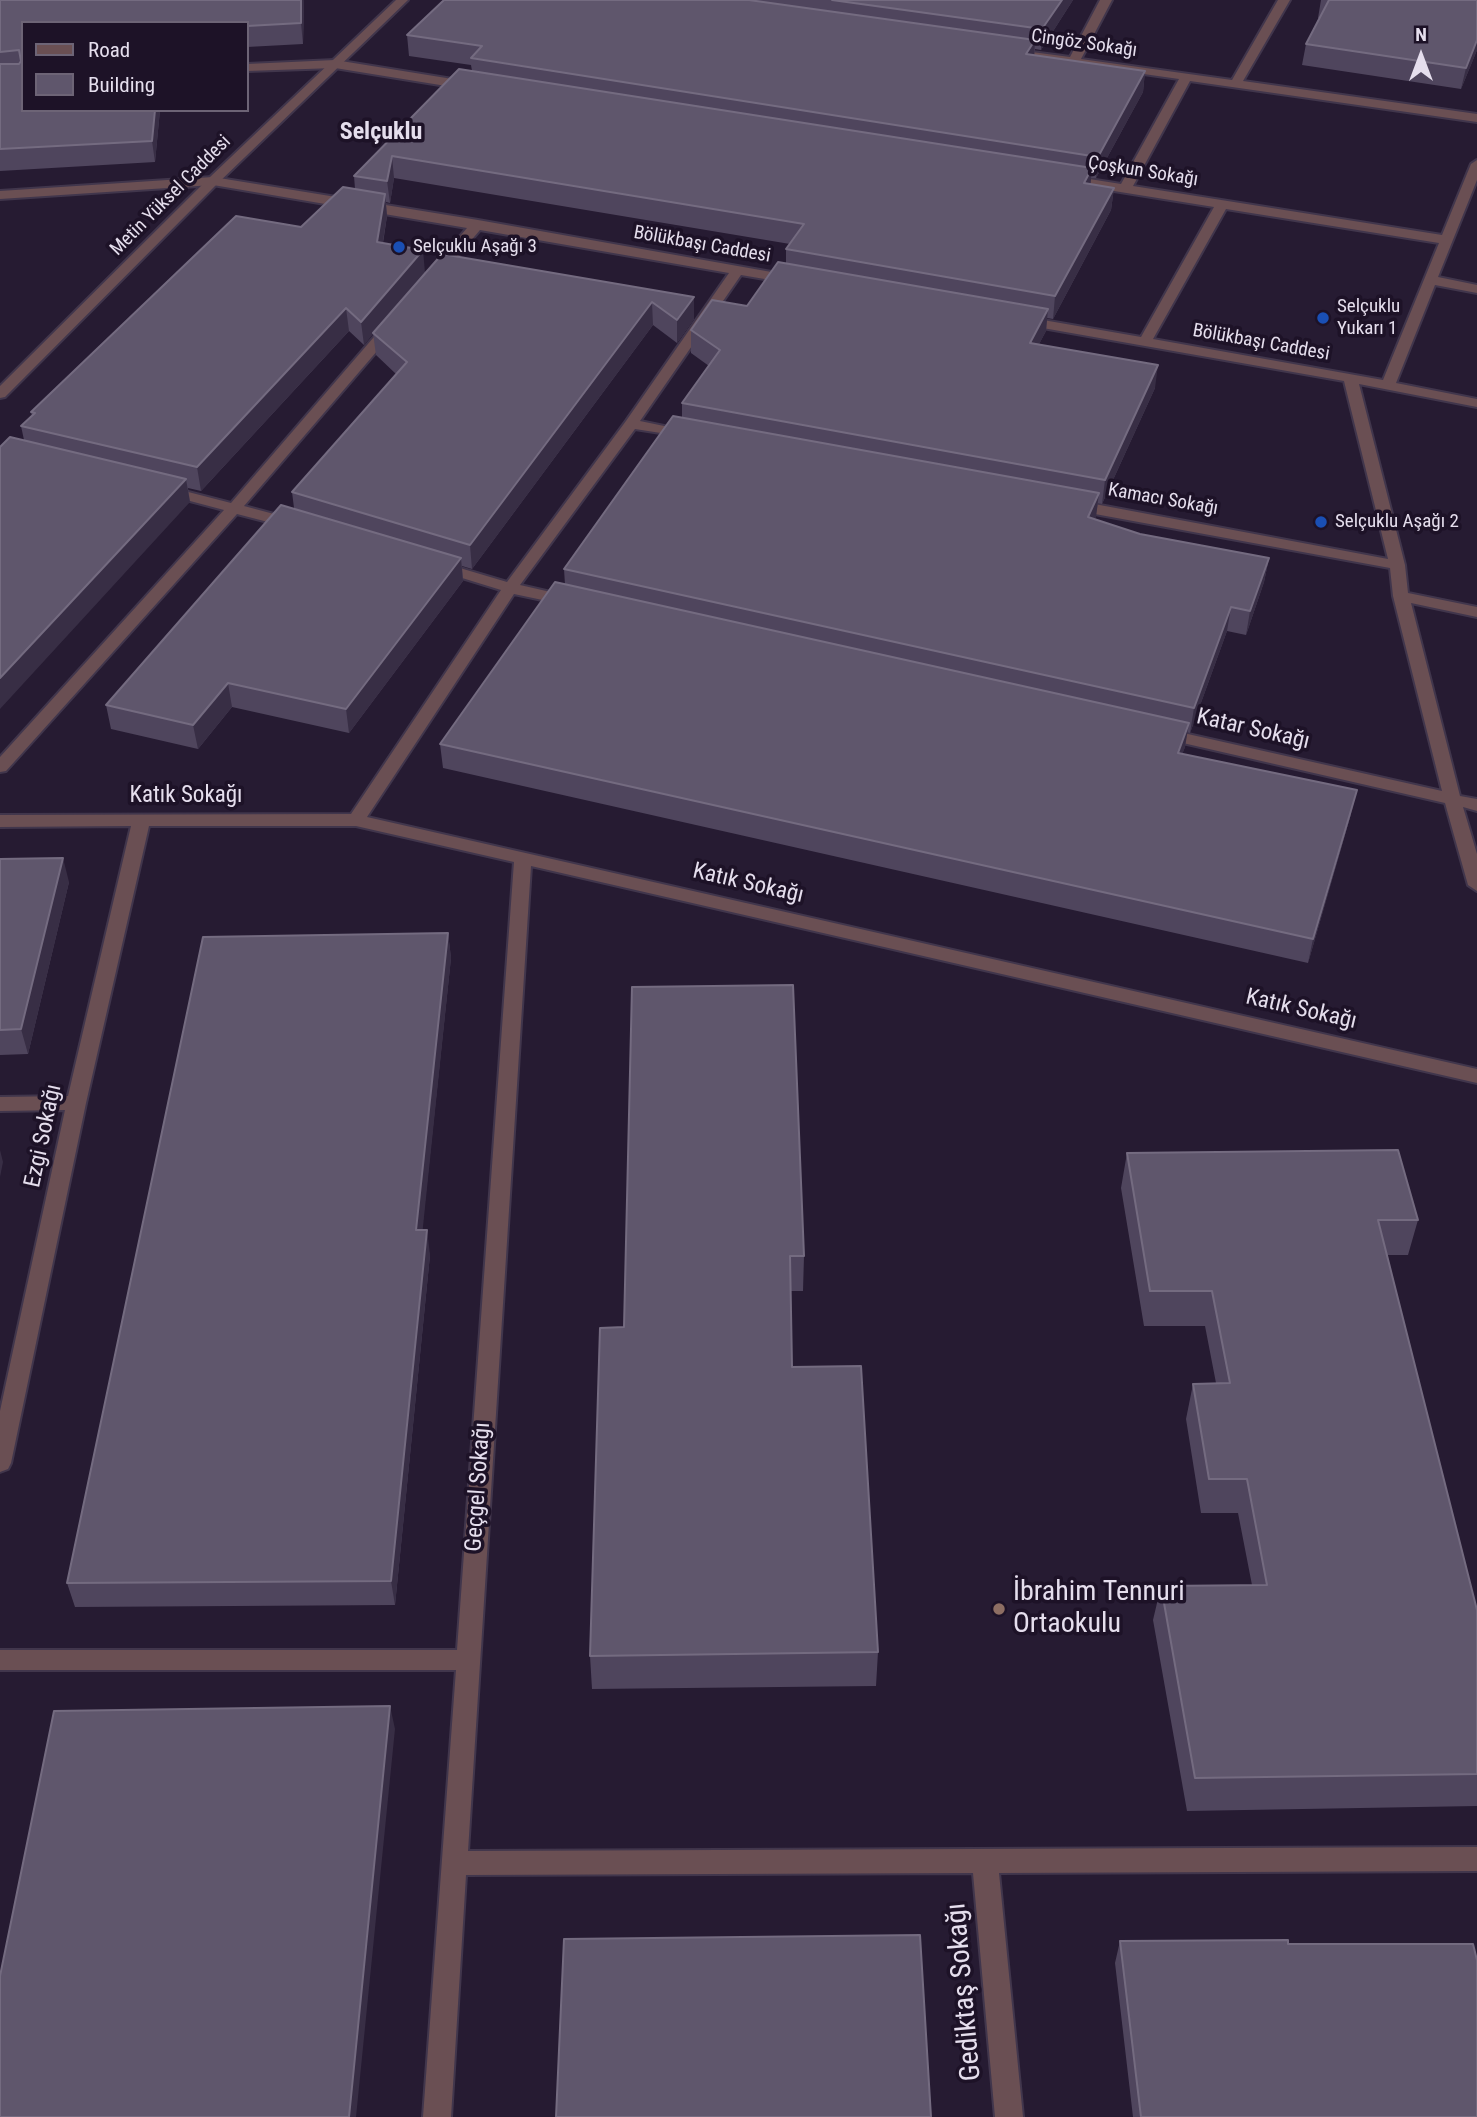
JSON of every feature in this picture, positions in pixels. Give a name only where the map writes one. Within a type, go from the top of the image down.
[{"type":"street","name":"Metin Yüksel Caddesi","points":[[0,394],[213,181],[402,0]]},
{"type":"street","points":[[1074,61],[1106,0]]},
{"type":"street","points":[[1236,84],[1284,0]]},
{"type":"street","name":"Cingöz Sokağı","points":[[993,49],[1477,118]]},
{"type":"street","points":[[248,68],[335,64],[485,88]]},
{"type":"street","points":[[1125,189],[1186,77]]},
{"type":"street","points":[[1388,386],[1477,164]]},
{"type":"street","name":"Çoşkun Sokağı","points":[[1056,178],[1447,240]]},
{"type":"street","name":"Bölükbaşı Caddesi","points":[[0,195],[213,181],[478,224],[806,282]]},
{"type":"street","points":[[1145,342],[1222,204]]},
{"type":"street","points":[[424,287],[478,224]]},
{"type":"street","points":[[356,820],[510,588],[631,424],[738,270]]},
{"type":"street","points":[[1431,280],[1477,289]]},
{"type":"street","points":[[0,766],[236,506],[397,318]]},
{"type":"street","name":"Bölükbaşı Caddesi","points":[[1009,318],[1477,403]]},
{"type":"street","points":[[1350,378],[1397,565],[1401,596],[1477,885]]},
{"type":"street","points":[[631,424],[699,437]]},
{"type":"street","points":[[144,485],[236,506],[314,530]]},
{"type":"street","name":"Kamacı Sokağı","points":[[1055,502],[1397,565]]},
{"type":"street","points":[[419,561],[510,588],[592,606]]},
{"type":"street","points":[[1401,596],[1477,612]]},
{"type":"street","name":"Katar Sokağı","points":[[1138,728],[1477,805]]},
{"type":"street","name":"Katık Sokağı","points":[[0,821],[356,820],[1477,1076]]},
{"type":"street","name":"Ezgi Sokağı","points":[[0,1463],[4,1429],[141,821]]},
{"type":"street","name":"Geçgel Sokağı","points":[[437,2117],[523,858]]},
{"type":"street","points":[[0,1104],[76,1103]]},
{"type":"street","points":[[0,1660],[467,1660]]},
{"type":"street","points":[[454,1863],[1477,1859]]},
{"type":"street","name":"Gediktaş Sokağı","points":[[985,1862],[1009,2117]]},
{"type":"building","points":[[0,0],[301,0],[301,23],[248,26],[248,21],[21,21],[21,61],[19,50],[0,52]]},
{"type":"building","points":[[444,0],[749,0],[1035,40],[1026,54],[1145,71],[1098,157],[471,58],[482,46],[407,35]]},
{"type":"building","points":[[832,0],[1062,0],[1042,29]]},
{"type":"building","points":[[1329,0],[1477,0],[1477,40],[1466,68],[1306,44]]},
{"type":"building","points":[[21,61],[21,112],[155,112],[152,141],[0,149],[0,64],[19,64]]},
{"type":"building","points":[[459,69],[1092,168],[1084,183],[1114,188],[1055,296],[786,249],[804,224],[392,156],[387,181],[354,176]]},
{"type":"building","points":[[343,187],[385,194],[377,242],[423,250],[361,322],[346,308],[197,467],[21,426],[35,413],[31,412],[236,216],[301,227]]},
{"type":"building","points":[[442,254],[694,297],[677,320],[652,302],[470,545],[292,492],[407,362],[373,333]]},
{"type":"building","points":[[778,262],[1048,309],[1030,343],[1158,365],[1105,480],[682,403],[720,350],[691,330],[712,300],[747,306]]},
{"type":"building","points":[[673,416],[1099,493],[1088,517],[1140,534],[1269,558],[1250,611],[1231,607],[1194,708],[564,569]]},
{"type":"building","points":[[10,437],[186,479],[0,678],[0,447]]},
{"type":"building","points":[[281,505],[461,558],[346,709],[228,683],[193,725],[106,705]]},
{"type":"building","points":[[555,582],[1189,723],[1178,753],[1357,790],[1313,939],[440,744]]},
{"type":"building","points":[[63,858],[21,1029],[0,1030],[0,859]]},
{"type":"building","points":[[448,933],[416,1230],[427,1230],[391,1581],[67,1583],[203,937]]},
{"type":"building","points":[[793,985],[804,1256],[790,1256],[792,1367],[861,1366],[878,1652],[590,1656],[600,1328],[624,1327],[632,987]]},
{"type":"building","points":[[1398,1150],[1418,1220],[1378,1220],[1477,1610],[1477,1774],[1195,1778],[1161,1586],[1267,1585],[1247,1479],[1209,1479],[1193,1384],[1230,1383],[1212,1291],[1150,1291],[1127,1153]]},
{"type":"building","points":[[390,1706],[349,2117],[0,2117],[0,1976],[54,1711]]},
{"type":"building","points":[[920,1935],[931,2117],[556,2117],[564,1939]]},
{"type":"building","points":[[1288,1940],[1288,1944],[1473,1944],[1477,1960],[1477,2117],[1141,2117],[1120,1941]]},
{"type":"place","name":"Selçuklu Aşağı 3","points":[[399,247]]},
{"type":"place","name":"Selçuklu Yukarı 1","points":[[1323,318]]},
{"type":"place","name":"Selçuklu Aşağı 2","points":[[1321,522]]},
{"type":"place","name":"İbrahim Tennuri Ortaokulu","points":[[999,1609]]},
{"type":"district","name":"Selçuklu","points":[[381,133]]}]
